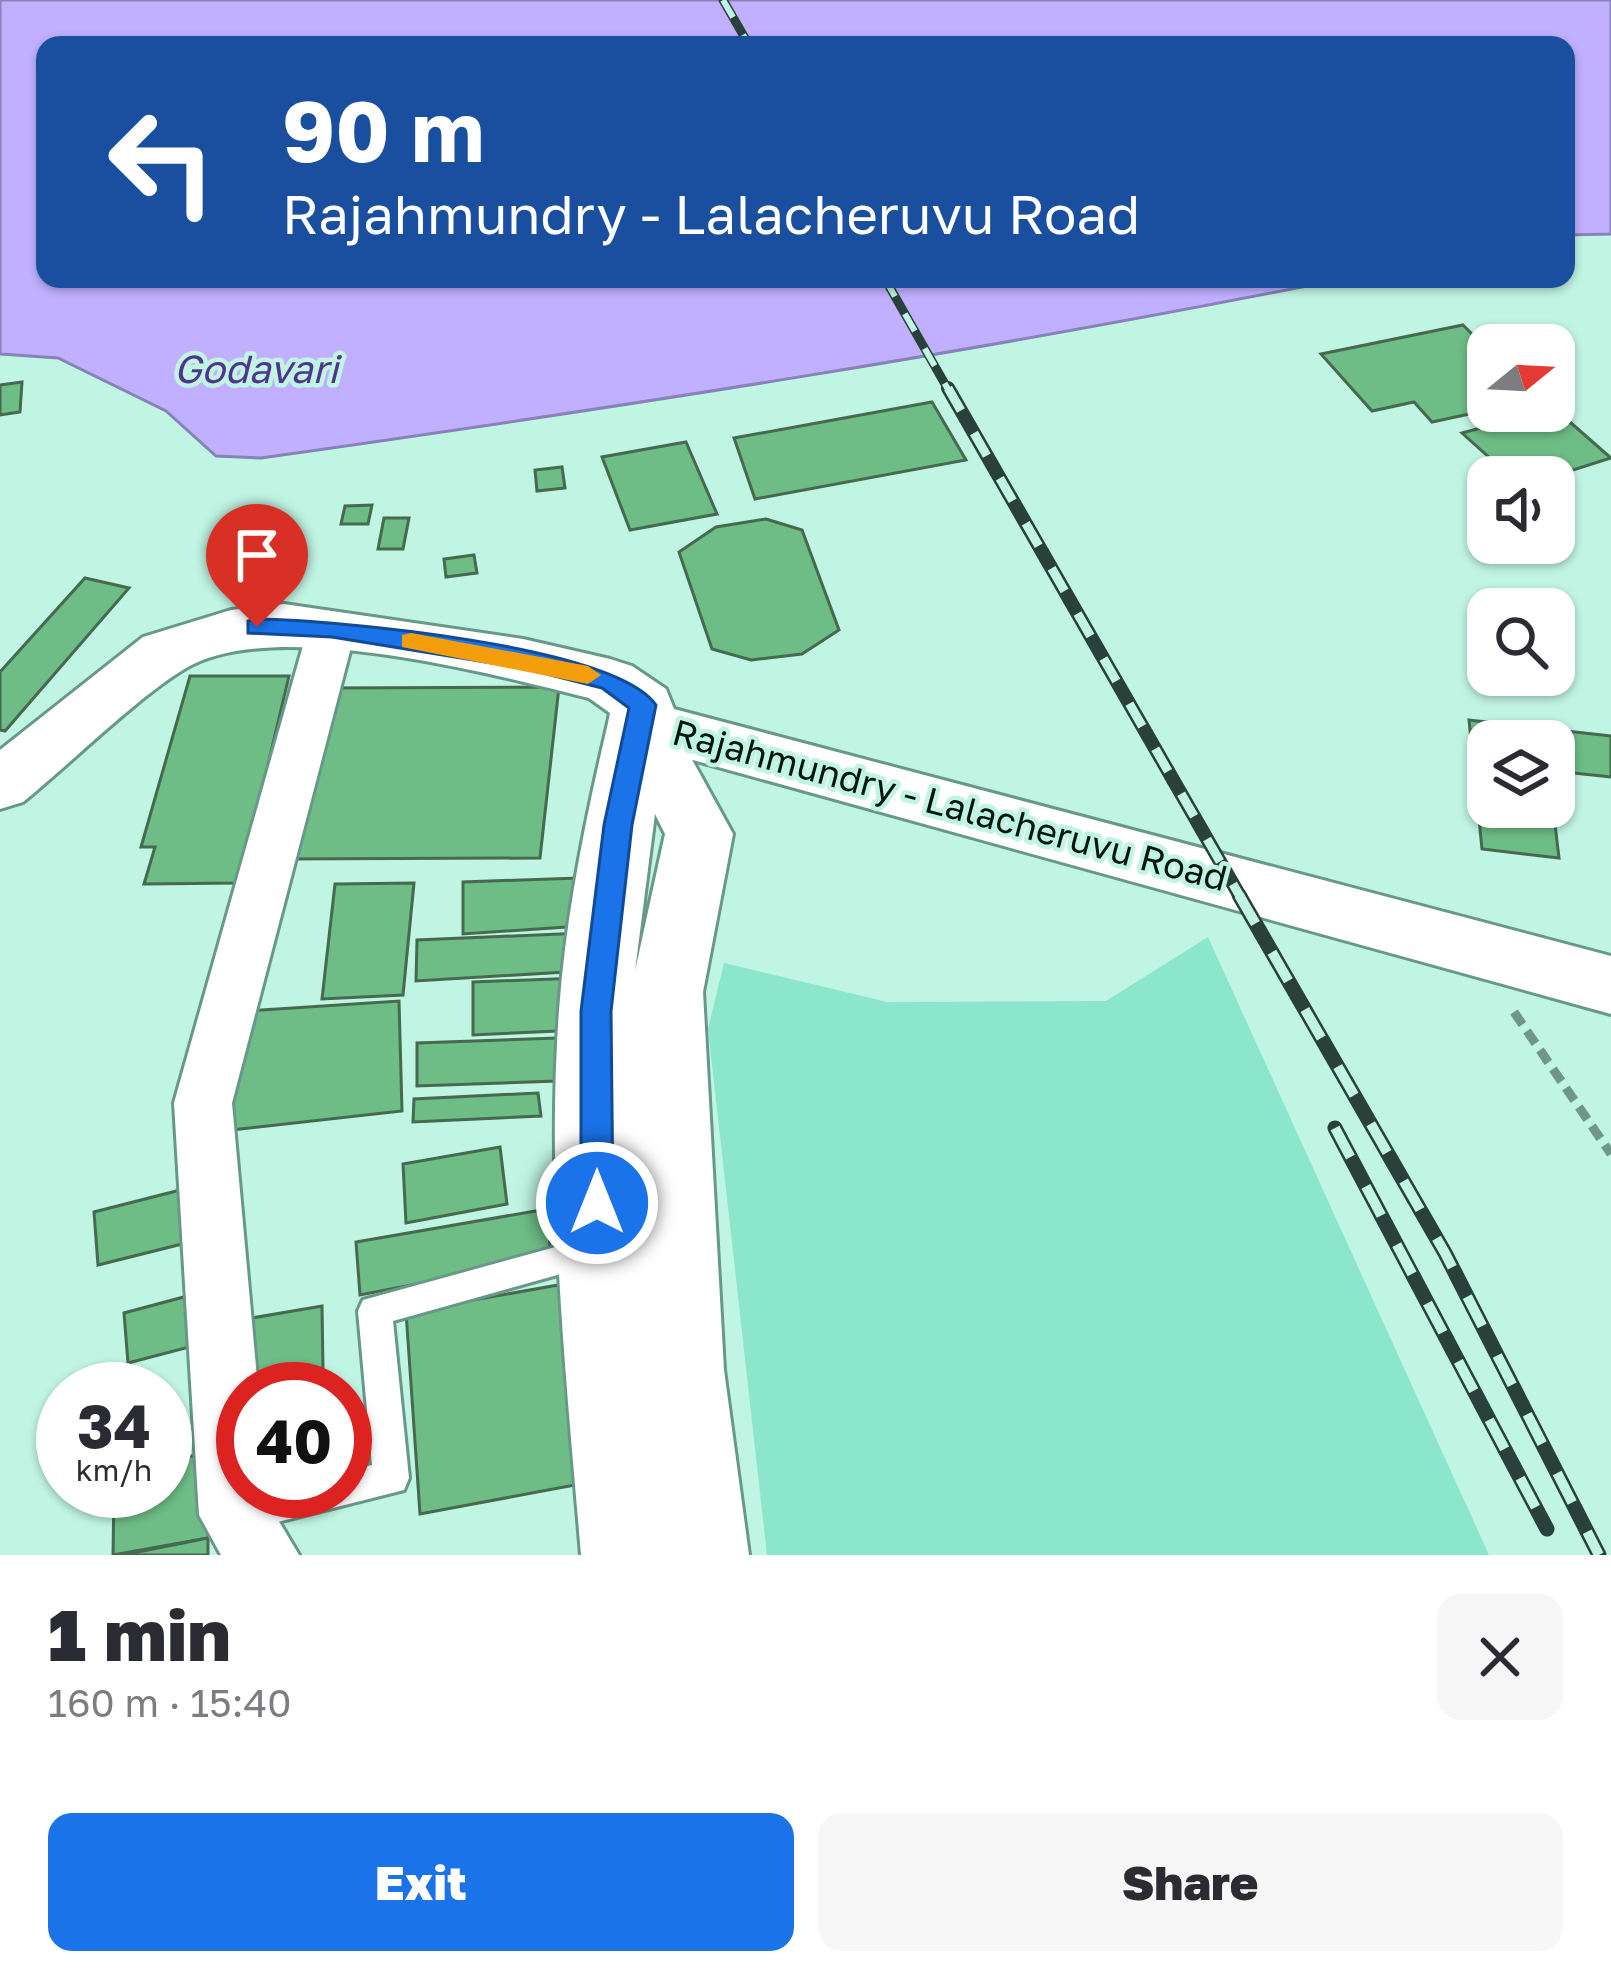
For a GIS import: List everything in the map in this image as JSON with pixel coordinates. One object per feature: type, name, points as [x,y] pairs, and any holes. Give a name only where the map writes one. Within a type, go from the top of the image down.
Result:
[{"type":"main road","name":"Rajahmundry - Lalacheruvu Road","points":[[0,785],[165,652],[231,630],[284,624],[332,628],[523,660],[610,681],[643,705],[640,723],[1611,985]]},
{"type":"main road","points":[[626,1555],[597,1251],[596,1011],[618,825],[640,723]]},
{"type":"main road","points":[[640,723],[699,834],[668,992],[682,1370],[704,1555]]},
{"type":"street","points":[[249,1535],[203,1103],[332,628]]},
{"type":"lane","points":[[372,1483],[391,1478],[375,1310],[597,1251]]},
{"type":"lane","points":[[249,1535],[282,1518]]},
{"type":"path","points":[[1467,944],[1611,1154]]},
{"type":"green space","points":[[1208,937],[1489,1555],[767,1555],[708,1029],[724,963],[887,1002],[1106,1001]]},
{"type":"water","name":"Godavari","points":[[0,0],[1611,0],[1611,234],[1575,235],[1575,36],[36,36],[36,288],[1295,288],[938,354],[261,458],[216,456],[166,411],[58,358],[0,354]]},
{"type":"building","points":[[1463,325],[1467,329],[1467,414],[1432,422],[1414,402],[1372,411],[1321,354]]},
{"type":"building","points":[[22,382],[20,412],[0,415],[0,385]]},
{"type":"building","points":[[932,402],[966,460],[755,499],[734,438]]},
{"type":"building","points":[[1575,426],[1611,458],[1575,469],[1575,456],[1488,456],[1462,433],[1575,432]]},
{"type":"building","points":[[686,442],[717,514],[630,530],[602,457]]},
{"type":"building","points":[[562,467],[565,488],[537,491],[535,470]]},
{"type":"building","points":[[372,505],[368,524],[341,524],[345,506]]},
{"type":"building","points":[[384,518],[409,518],[403,549],[378,549]]},
{"type":"building","points":[[766,519],[802,530],[839,630],[802,654],[751,660],[712,649],[679,552],[716,527]]},
{"type":"building","points":[[474,555],[477,573],[446,577],[444,559]]},
{"type":"building","points":[[85,578],[129,588],[5,731],[0,730],[0,672]]},
{"type":"building","points":[[190,676],[289,676],[240,883],[144,884],[155,847],[141,847]]},
{"type":"building","points":[[559,687],[540,858],[287,859],[326,688]]},
{"type":"building","points":[[1575,732],[1611,736],[1611,777],[1575,773]]},
{"type":"building","points":[[1480,828],[1555,828],[1559,858],[1482,849]]},
{"type":"building","points":[[578,878],[581,926],[463,934],[463,882]]},
{"type":"building","points":[[414,883],[403,995],[322,999],[335,884]]},
{"type":"building","points":[[582,933],[582,971],[416,981],[417,940]]},
{"type":"building","points":[[579,978],[580,1030],[473,1035],[473,982]]},
{"type":"building","points":[[399,1001],[402,1111],[231,1130],[230,1012]]},
{"type":"building","points":[[556,1038],[557,1081],[417,1086],[417,1043]]},
{"type":"building","points":[[538,1093],[541,1116],[413,1122],[414,1099]]},
{"type":"building","points":[[500,1147],[507,1204],[406,1223],[403,1164]]},
{"type":"building","points":[[204,1184],[210,1237],[98,1265],[94,1212]]},
{"type":"building","points":[[547,1209],[551,1258],[360,1295],[356,1242]]},
{"type":"building","points":[[558,1285],[596,1481],[420,1514],[406,1312]]},
{"type":"building","points":[[195,1294],[201,1344],[128,1362],[124,1313]]},
{"type":"building","points":[[322,1306],[323,1362],[239,1362],[240,1320]]},
{"type":"building","points":[[208,1453],[208,1538],[113,1555],[114,1518],[192,1518],[192,1456]]},
{"type":"building","points":[[208,1538],[208,1555],[123,1555]]},
{"type":"railway","points":[[723,0],[744,36]]},
{"type":"railway","points":[[890,288],[949,391]]},
{"type":"railway","points":[[948,388],[1241,898]]},
{"type":"railway","points":[[1239,895],[1445,1253],[1599,1555]]},
{"type":"railway","points":[[1335,1128],[1547,1529]]},
{"type":"slow traffic","points":[[411,641],[588,675]]},
{"type":"route","points":[[257,627],[332,628],[523,660],[610,681],[643,705],[618,825],[596,1011],[597,1203]]}]
